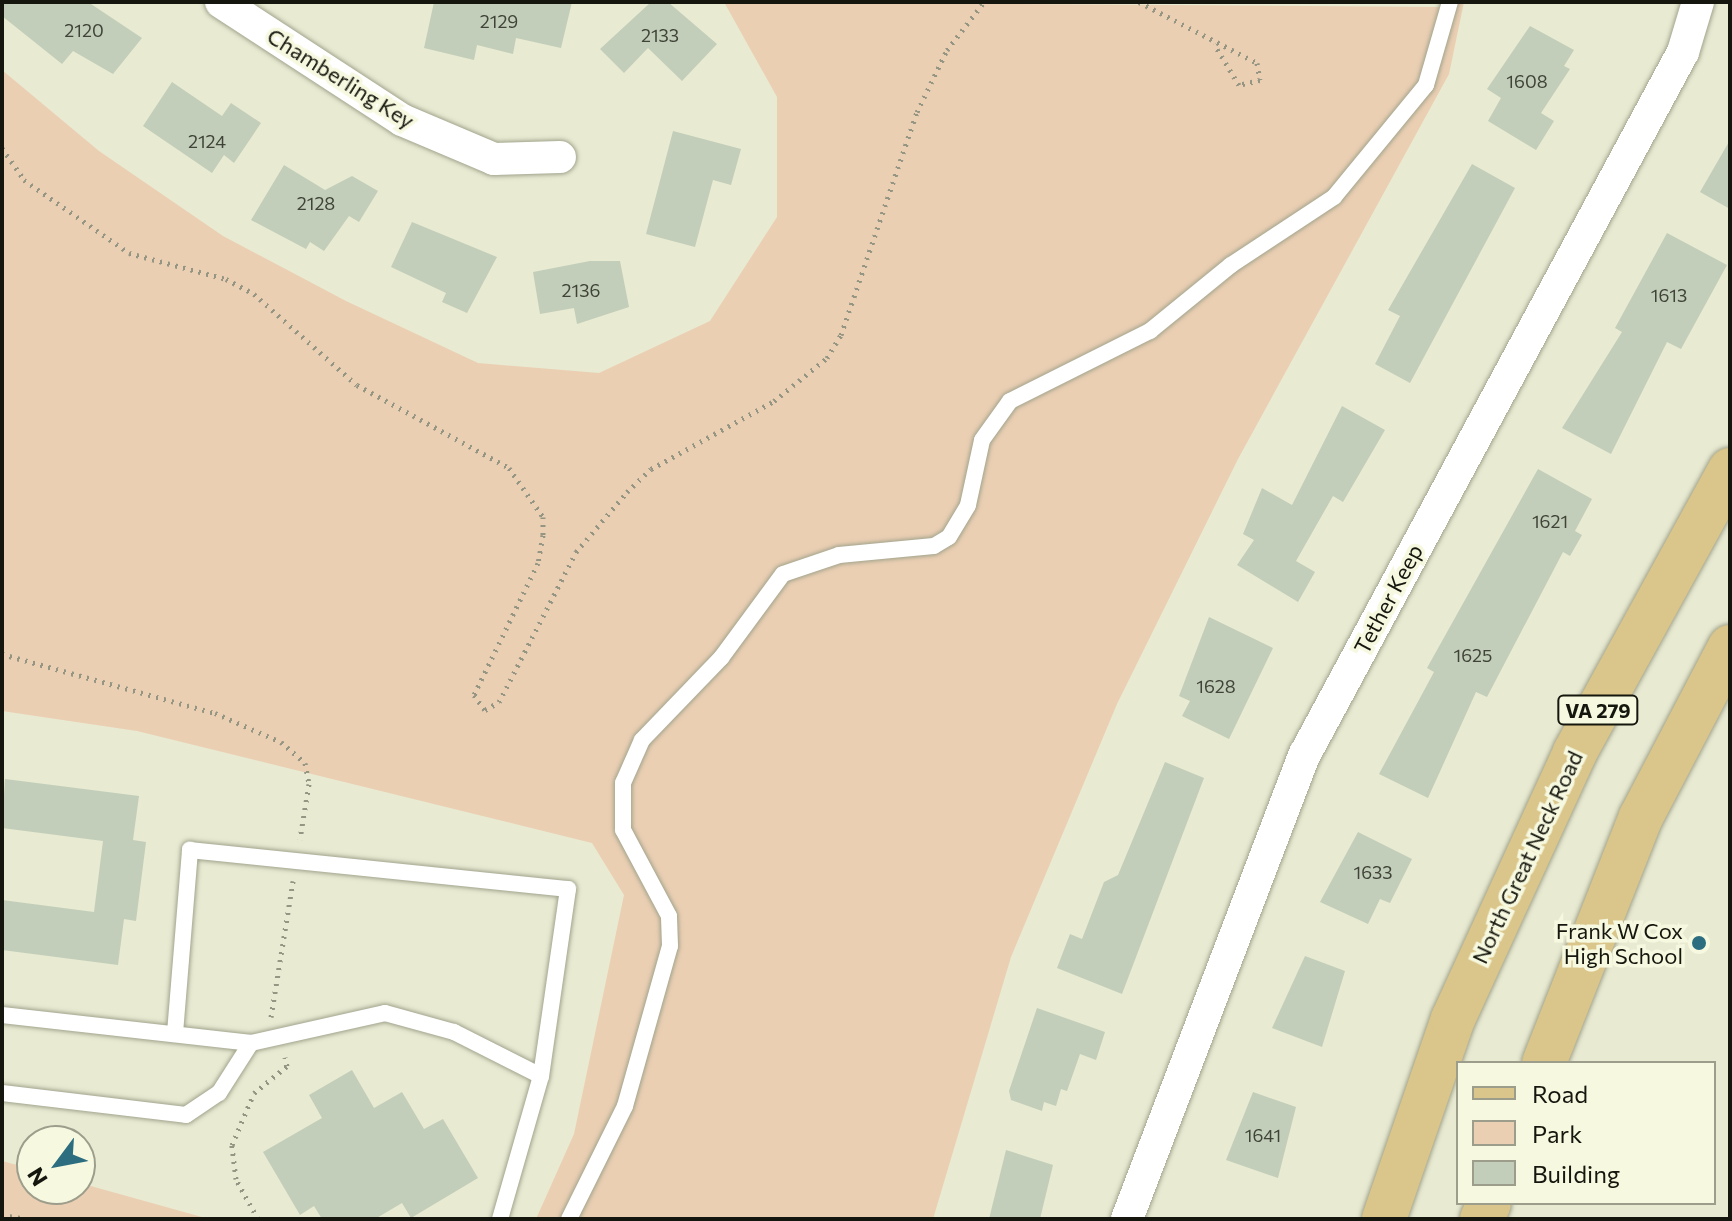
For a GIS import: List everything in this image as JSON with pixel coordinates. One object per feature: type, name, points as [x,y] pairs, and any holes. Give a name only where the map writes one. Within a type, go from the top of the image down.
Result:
[{"type":"main road","name":"North Great Neck Road","points":[[1384,1219],[1453,1019],[1575,752],[1730,470]]},
{"type":"main road","points":[[1545,1061],[1641,817],[1730,647]]},
{"type":"street","name":"Chamberling Key","points":[[221,2],[402,120],[494,159],[560,157]]},
{"type":"street","name":"Tether Keep","points":[[1127,1219],[1305,754],[1683,52],[1698,2]]},
{"type":"lane","points":[[569,1219],[625,1106],[670,946],[669,916],[623,830],[623,783],[642,740],[721,658],[783,574],[839,555],[921,549],[949,537],[968,505],[982,440],[1010,401],[1150,331],[1231,265],[1334,197],[1426,85],[1450,2]]},
{"type":"lane","points":[[175,1033],[190,850],[568,889],[541,1076],[500,1219]]},
{"type":"lane","points":[[2,1015],[251,1043],[385,1013],[454,1032],[541,1076]]},
{"type":"lane","points":[[2,1093],[186,1115],[219,1093],[251,1043]]},
{"type":"path","points":[[2,148],[24,180],[129,253],[226,279],[254,294],[357,385],[509,468],[543,517],[543,535],[538,563],[474,695],[485,710],[499,702],[576,552],[627,492],[651,469],[774,401],[827,358],[841,335],[917,112],[947,50],[984,2]]},
{"type":"path","points":[[1139,2],[1214,44],[1257,63],[1260,80],[1239,85],[1214,44]]},
{"type":"path","points":[[2,1215],[26,1219]]},
{"type":"green space","points":[[724,2],[1442,7],[1464,2],[1449,74],[1238,459],[1117,704],[1011,957],[933,1219],[536,1219],[574,1134],[624,895],[592,843],[137,731],[2,711],[2,70],[99,151],[223,236],[346,301],[478,363],[599,373],[710,321],[777,217],[777,97]]},
{"type":"green space","points":[[2,1161],[16,1165],[16,1205],[96,1205],[96,1187],[209,1219],[2,1219]]},
{"type":"building","points":[[2,2],[88,2],[142,38],[113,74],[73,51],[62,64],[2,16]]},
{"type":"building","points":[[434,2],[572,2],[561,48],[516,38],[513,54],[477,45],[474,60],[424,48]]},
{"type":"building","points":[[651,2],[668,2],[717,44],[682,81],[648,48],[624,73],[600,49]]},
{"type":"building","points":[[1530,26],[1574,50],[1564,66],[1570,69],[1541,113],[1554,121],[1536,150],[1488,121],[1501,98],[1487,89]]},
{"type":"building","points":[[172,82],[222,116],[231,103],[261,123],[234,163],[224,155],[212,173],[143,126]]},
{"type":"building","points":[[673,131],[741,149],[731,185],[713,180],[695,247],[646,234]]},
{"type":"building","points":[[1730,140],[1730,209],[1700,192]]},
{"type":"building","points":[[1472,164],[1515,188],[1410,383],[1375,364],[1400,316],[1388,310]]},
{"type":"building","points":[[284,165],[325,190],[352,176],[378,191],[359,222],[349,216],[324,251],[310,242],[306,249],[251,220]]},
{"type":"building","points":[[412,222],[497,257],[467,313],[442,302],[446,293],[391,267]]},
{"type":"building","points":[[1667,233],[1727,265],[1681,349],[1667,342],[1611,454],[1562,428],[1622,332],[1615,328]]},
{"type":"building","points":[[590,261],[620,261],[629,307],[577,324],[574,308],[540,314],[533,272]]},
{"type":"building","points":[[1342,406],[1385,430],[1343,502],[1333,496],[1296,561],[1315,572],[1298,602],[1237,565],[1254,540],[1243,534],[1262,488],[1292,505]]},
{"type":"building","points":[[1538,469],[1592,499],[1575,531],[1582,535],[1570,556],[1563,552],[1487,697],[1476,692],[1428,798],[1379,774],[1434,672],[1427,668]]},
{"type":"building","points":[[1209,617],[1273,648],[1229,739],[1182,716],[1190,701],[1179,696]]},
{"type":"building","points":[[1165,762],[1204,778],[1122,994],[1057,968],[1070,934],[1082,939],[1104,882],[1118,875]]},
{"type":"building","points":[[5,779],[139,796],[133,840],[146,842],[136,921],[124,919],[118,965],[2,950],[2,900],[94,912],[103,841],[2,828]]},
{"type":"building","points":[[1358,832],[1412,859],[1390,903],[1380,899],[1368,924],[1320,902]]},
{"type":"building","points":[[1305,956],[1345,971],[1322,1047],[1272,1028]]},
{"type":"building","points":[[1037,1008],[1105,1032],[1096,1060],[1080,1054],[1067,1091],[1061,1089],[1056,1106],[1044,1102],[1042,1111],[1011,1100],[1009,1091]]},
{"type":"building","points":[[352,1070],[374,1108],[402,1092],[424,1129],[443,1119],[478,1178],[411,1218],[402,1203],[375,1219],[322,1219],[314,1206],[300,1215],[263,1152],[322,1118],[309,1095]]},
{"type":"building","points":[[1253,1092],[1296,1107],[1278,1178],[1226,1160]]},
{"type":"building","points":[[1006,1150],[1053,1165],[1040,1219],[989,1219]]},
{"type":"place","name":"Frank W Cox High School","points":[[1699,943]]}]
